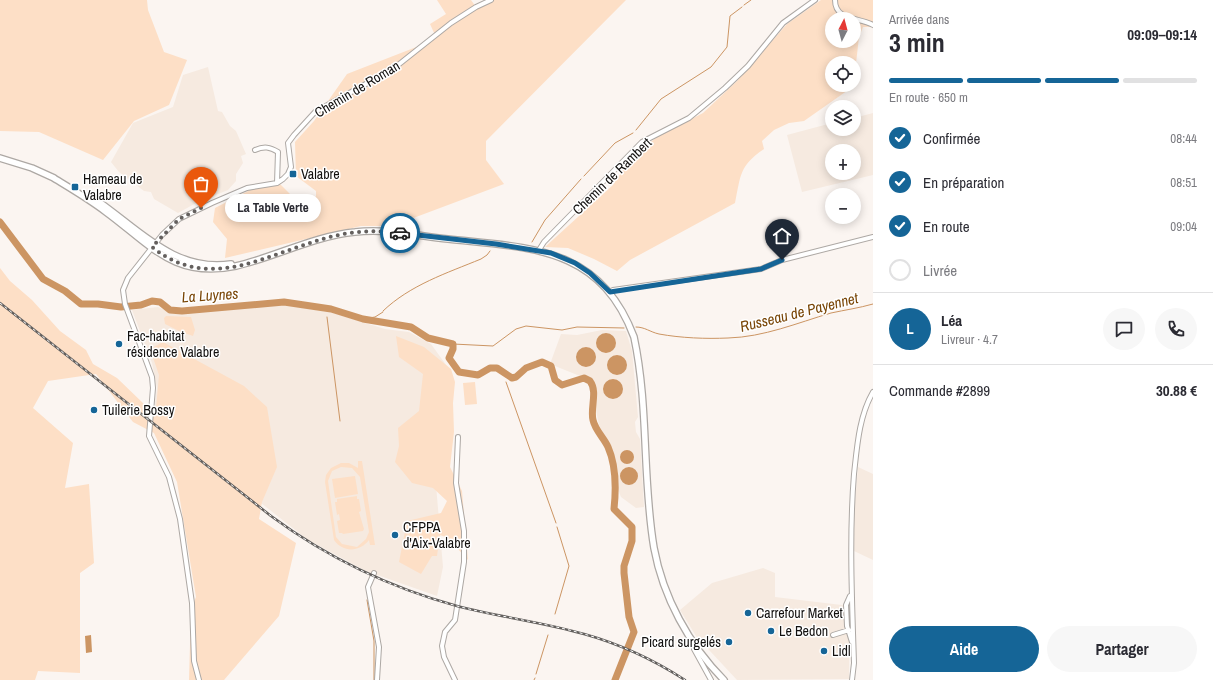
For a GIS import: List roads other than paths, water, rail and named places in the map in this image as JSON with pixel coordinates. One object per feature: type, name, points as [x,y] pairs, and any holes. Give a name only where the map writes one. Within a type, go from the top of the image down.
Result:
[{"type":"main road","points":[[0,158],[32,168],[68,183],[105,205],[152,246],[177,264],[199,270],[221,269],[236,266],[327,237],[366,231],[420,235],[539,250],[562,257],[575,263],[590,273],[610,292],[629,324],[636,347],[646,430],[651,524],[657,559],[676,614],[701,651],[724,680]]},
{"type":"main road","points":[[701,651],[728,680]]},
{"type":"street","name":"Chemin de Roman","points":[[277,183],[288,174],[290,170],[291,162],[288,143],[315,112],[393,69],[451,23],[476,7],[491,0]]},
{"type":"street","name":"Chemin de Rambert","points":[[539,250],[544,242],[642,142],[689,118],[725,88],[748,66],[783,23],[816,0]]},
{"type":"street","points":[[835,0],[835,6],[843,16],[873,25]]},
{"type":"street","points":[[199,680],[194,661],[192,603],[180,519],[169,477],[149,436],[153,388],[152,378],[125,304],[124,285],[152,246],[179,219],[247,188],[277,183],[278,152],[269,147],[262,147],[255,150]]},
{"type":"street","points":[[610,292],[761,269],[782,260],[873,237]]},
{"type":"street","points":[[852,680],[852,507],[855,463],[864,414],[873,392]]},
{"type":"street","points":[[455,680],[444,657],[442,646],[446,632],[455,620],[464,562],[464,530],[456,483],[458,437]]},
{"type":"street","points":[[374,573],[368,587],[379,647],[377,680]]},
{"type":"street","points":[[852,588],[846,605],[848,631],[853,647]]},
{"type":"street","points":[[848,631],[852,618]]},
{"type":"street","points":[[832,635],[848,631]]},
{"type":"street","points":[[694,649],[711,680]]},
{"type":"waterway","points":[[744,5],[751,0]]},
{"type":"waterway","points":[[636,130],[661,99],[711,67],[727,47],[730,16],[742,7]]},
{"type":"waterway","points":[[584,176],[615,143],[633,133]]},
{"type":"waterway","points":[[532,242],[545,220],[581,179]]},
{"type":"waterway","name":"Russeau de Payennet","points":[[0,222],[43,279],[65,291],[81,304],[98,304],[121,307],[141,305],[152,301],[160,302],[170,310],[182,311],[284,302],[331,309],[363,319],[411,327],[428,338],[453,344],[453,349],[449,358],[459,372],[478,375],[490,368],[497,368],[512,378],[516,377],[526,368],[542,362],[551,366],[555,380],[562,385],[584,378],[590,381],[594,395],[592,410],[593,420],[608,447],[613,462],[615,486],[614,509],[632,527],[632,541],[624,566],[624,573],[629,617],[634,632],[615,680]]},
{"type":"waterway","points":[[383,311],[405,294],[429,280],[481,259],[490,251]]},
{"type":"waterway","name":"Russeau de Payennet","points":[[636,327],[659,334],[685,337],[741,337],[767,332],[831,313],[873,304]]},
{"type":"waterway","name":"La Luynes","points":[[363,319],[375,317],[383,312]]},
{"type":"waterway","points":[[327,317],[340,421]]},
{"type":"waterway","name":"Russeau de Payennet","points":[[453,344],[493,346],[516,329],[526,326],[562,330],[577,327],[624,328]]},
{"type":"waterway","points":[[501,369],[502,374]]},
{"type":"waterway","points":[[506,382],[556,523]]},
{"type":"waterway","points":[[555,614],[569,566],[557,527]]},
{"type":"waterway","points":[[367,600],[374,641],[374,680]]},
{"type":"waterway","points":[[536,674],[548,635]]},
{"type":"railway","points":[[0,303],[271,516],[314,545],[337,558],[360,570],[407,590],[457,606],[568,630],[597,638],[649,659],[685,680]]},
{"type":"place","name":"Valabre","points":[[293,174]]},
{"type":"place","name":"Hameau de Valabre","points":[[75,187]]},
{"type":"place","name":"La Table Verte","points":[[201,208]]},
{"type":"place","name":"Fac-habitat résidence Valabre","points":[[119,344]]},
{"type":"place","name":"Tuilerie Bossy","points":[[94,410]]},
{"type":"place","name":"CFPPA d'Aix-Valabre","points":[[395,535]]},
{"type":"place","name":"Carrefour Market","points":[[748,613]]},
{"type":"place","name":"Le Bedon","points":[[771,631]]},
{"type":"place","name":"Picard surgelés","points":[[729,642]]},
{"type":"place","name":"Lidl","points":[[824,651]]}]
